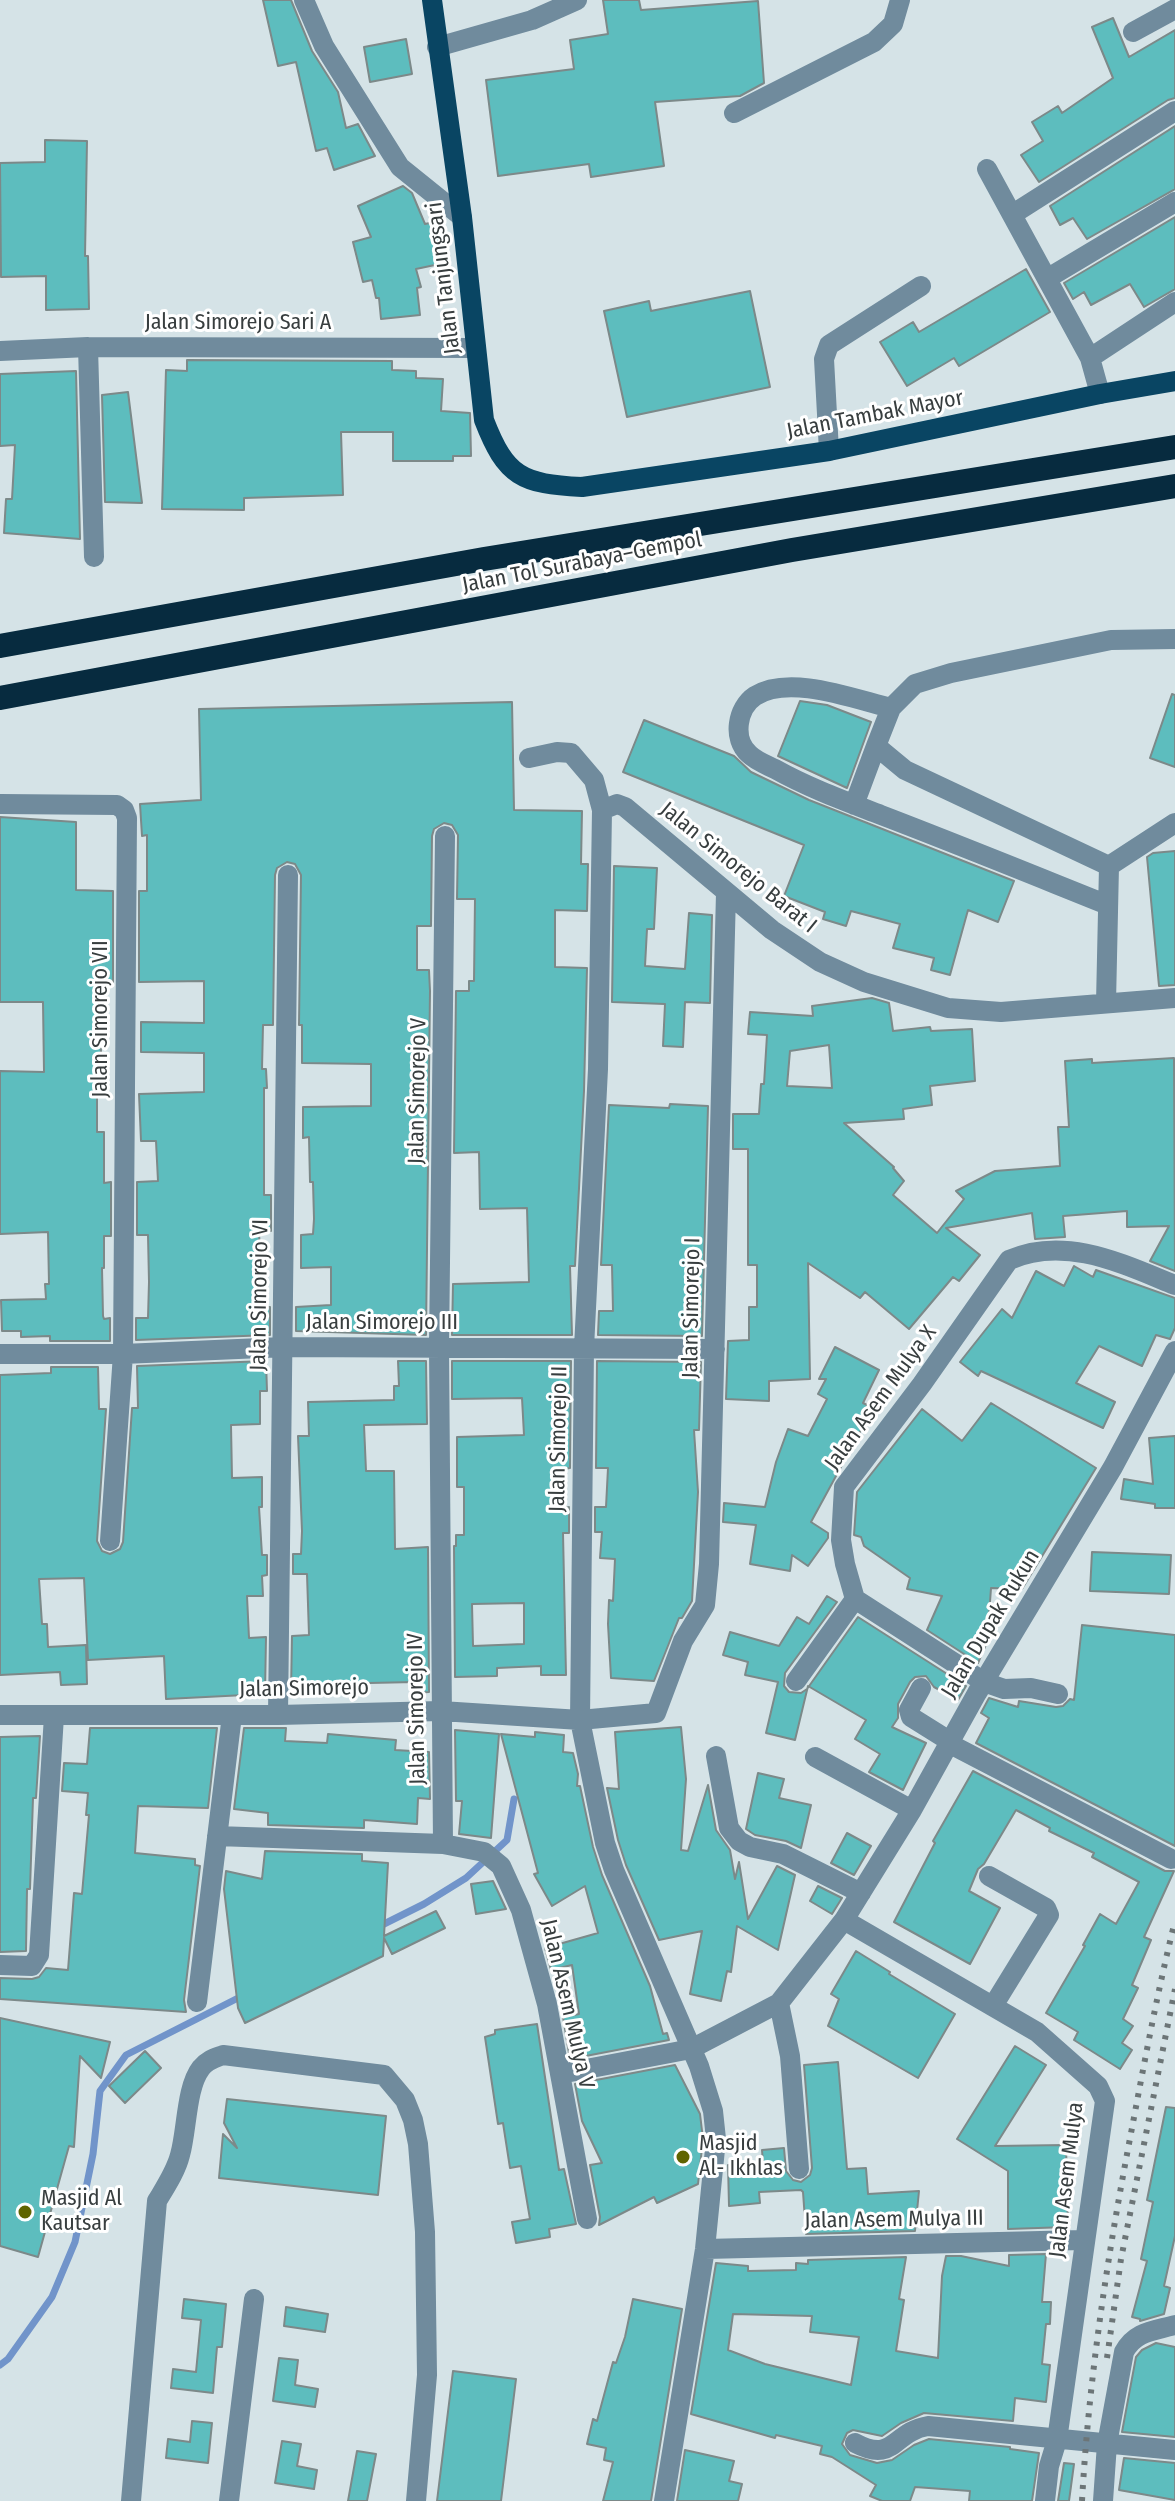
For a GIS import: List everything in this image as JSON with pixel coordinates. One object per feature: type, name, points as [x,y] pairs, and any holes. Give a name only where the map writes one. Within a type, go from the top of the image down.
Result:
[{"type":"highway","name":"Jalan Tol Surabaya–Gempol","points":[[0,646],[484,559],[1175,447]]},
{"type":"highway","name":"Jalan Tol Surabaya–Gempol","points":[[0,698],[877,535],[1175,486]]},
{"type":"main road","name":"Jalan Tanjungsari","points":[[432,0],[462,217],[484,420],[493,444],[511,471],[528,480],[550,485],[582,487]]},
{"type":"main road","name":"Jalan Tambak Mayor","points":[[582,487],[829,451],[1175,381]]},
{"type":"street","points":[[304,0],[324,46],[400,167],[462,217]]},
{"type":"street","points":[[437,47],[532,20],[577,0]]},
{"type":"street","points":[[734,113],[874,42],[893,24],[900,0]]},
{"type":"street","points":[[1133,32],[1175,9]]},
{"type":"street","points":[[1013,214],[1175,111]]},
{"type":"street","points":[[987,169],[1090,358],[1100,394]]},
{"type":"street","points":[[1048,278],[1175,202]]},
{"type":"street","points":[[829,451],[824,359],[829,345],[921,286]]},
{"type":"street","points":[[1090,358],[1175,302]]},
{"type":"street","points":[[88,347],[94,557]]},
{"type":"street","name":"Jalan Simorejo Sari A","points":[[0,351],[88,347],[476,348]]},
{"type":"street","points":[[854,805],[891,708],[915,684],[951,673],[1111,640],[1175,639]]},
{"type":"street","points":[[891,708],[800,687],[765,690],[746,703],[738,727],[742,747],[750,756],[803,784],[1108,905]]},
{"type":"street","points":[[876,746],[905,770],[1109,866]]},
{"type":"street","points":[[529,758],[557,752],[571,753],[594,780],[602,810]]},
{"type":"street","name":"Jalan Simorejo VII","points":[[0,804],[117,805],[124,810],[127,818],[123,1354]]},
{"type":"street","name":"Jalan Simorejo Barat I","points":[[602,810],[617,804],[625,807],[772,930],[820,962],[864,982],[948,1008],[1001,1012],[1175,998]]},
{"type":"street","name":"Jalan Simorejo II","points":[[602,810],[598,1069],[584,1348],[580,1720],[610,1856],[691,2049],[713,2111],[716,2139],[705,2249]]},
{"type":"street","points":[[1109,866],[1175,823]]},
{"type":"street","name":"Jalan Simorejo V","points":[[439,1347],[445,836]]},
{"type":"street","points":[[1106,1003],[1109,866]]},
{"type":"street","name":"Jalan Simorejo VI","points":[[278,1715],[288,875]]},
{"type":"street","name":"Jalan Simorejo I","points":[[656,1713],[683,1641],[705,1605],[709,1564],[726,893]]},
{"type":"street","name":"Jalan Asem Mulya X","points":[[855,1599],[841,1540],[840,1515],[844,1487],[922,1384],[1009,1260],[1046,1251],[1082,1252],[1110,1258],[1175,1285]]},
{"type":"street","name":"Jalan Simorejo III","points":[[0,1354],[123,1354],[284,1347],[715,1349]]},
{"type":"street","name":"Jalan Simorejo IV","points":[[439,1347],[443,1844]]},
{"type":"street","name":"Jalan Dupak Rukun","points":[[779,2003],[844,1920],[912,1810],[984,1682],[1113,1467],[1175,1351]]},
{"type":"street","points":[[110,1541],[123,1354]]},
{"type":"street","points":[[796,1681],[855,1599],[984,1682],[1004,1689],[1031,1688],[1058,1694]]},
{"type":"street","points":[[921,1688],[909,1710],[911,1717],[950,1743],[1171,1859]]},
{"type":"street","name":"Jalan Simorejo","points":[[0,1715],[278,1715],[441,1711],[580,1720],[656,1713]]},
{"type":"street","points":[[197,2002],[232,1715]]},
{"type":"street","points":[[0,1965],[32,1966],[39,1955],[54,1716]]},
{"type":"street","points":[[716,1756],[729,1828],[739,1841],[750,1847],[783,1854],[861,1893]]},
{"type":"street","points":[[815,1757],[912,1810]]},
{"type":"street","points":[[217,1836],[443,1844]]},
{"type":"street","name":"Jalan Asem Mulya V","points":[[443,1844],[484,1852],[501,1866],[521,1910],[547,2004],[587,2219]]},
{"type":"street","points":[[989,1876],[1046,1908],[1049,1915],[993,2006]]},
{"type":"street","name":"Jalan Asem Mulya","points":[[844,1920],[1037,2032],[1102,2093],[1105,2101],[1057,2440],[1049,2466],[1045,2501]]},
{"type":"street","points":[[560,2074],[691,2049],[779,2003],[790,2056],[799,2169]]},
{"type":"street","points":[[131,2501],[157,2201],[180,2154],[194,2083],[201,2068],[210,2059],[223,2055],[384,2075],[405,2100],[418,2144],[425,2232],[427,2375],[416,2501]]},
{"type":"street","name":"Jalan Asem Mulya III","points":[[705,2249],[1083,2240]]},
{"type":"street","points":[[664,2501],[705,2249]]},
{"type":"street","points":[[229,2501],[254,2299]]},
{"type":"street","points":[[1103,2501],[1107,2444],[1124,2352],[1131,2340],[1175,2325]]},
{"type":"street","points":[[855,2443],[871,2452],[883,2451],[907,2433],[928,2426],[1175,2450]]},
{"type":"building","points":[[263,0],[291,0],[312,51],[338,92],[346,128],[358,124],[375,156],[334,170],[327,148],[316,151],[296,62],[278,66]]},
{"type":"building","points":[[603,0],[639,0],[641,10],[758,1],[764,83],[740,96],[655,102],[664,166],[591,177],[589,164],[498,176],[486,80],[574,69],[570,40],[608,34]]},
{"type":"building","points":[[1113,18],[1129,57],[1175,30],[1175,98],[1039,182],[1021,155],[1043,141],[1032,122],[1058,106],[1062,113],[1113,78],[1092,27]]},
{"type":"building","points":[[406,39],[412,74],[370,82],[364,47]]},
{"type":"building","points":[[1175,126],[1175,189],[1087,239],[1073,218],[1060,225],[1050,206]]},
{"type":"building","points":[[45,140],[87,141],[85,256],[88,256],[89,309],[46,310],[46,276],[1,277],[0,163],[45,162]]},
{"type":"building","points":[[403,186],[412,193],[425,224],[439,221],[449,262],[416,269],[421,287],[417,288],[420,315],[381,319],[379,298],[376,298],[372,280],[363,282],[353,242],[371,237],[358,206]]},
{"type":"building","points":[[1175,217],[1175,289],[1144,307],[1130,284],[1091,305],[1084,292],[1073,299],[1064,283]]},
{"type":"building","points":[[1026,269],[1050,312],[959,366],[954,358],[907,386],[880,342],[913,322],[919,332]]},
{"type":"building","points":[[750,291],[770,387],[627,417],[604,311],[649,301],[651,311]]},
{"type":"building","points":[[187,360],[392,361],[392,370],[416,371],[416,378],[443,379],[441,411],[470,413],[471,456],[453,456],[453,461],[393,461],[393,432],[341,432],[343,495],[244,498],[244,510],[162,509],[166,370],[187,371]]},
{"type":"building","points":[[76,371],[80,539],[4,533],[6,499],[12,499],[15,445],[0,446],[0,374]]},
{"type":"building","points":[[128,392],[142,503],[105,502],[102,395]]},
{"type":"building","points":[[1172,694],[1175,695],[1175,767],[1150,758]]},
{"type":"building","points":[[800,701],[827,705],[871,722],[847,788],[778,756]]},
{"type":"building","points":[[512,702],[514,810],[582,811],[581,864],[588,864],[587,911],[555,910],[555,967],[587,968],[575,1266],[570,1266],[572,1335],[452,1335],[453,1284],[529,1282],[527,1208],[480,1209],[479,1152],[454,1153],[456,991],[469,991],[469,981],[474,981],[475,899],[457,899],[458,835],[452,825],[444,823],[434,829],[432,836],[431,926],[417,926],[417,970],[429,970],[430,991],[426,1335],[296,1331],[296,1307],[331,1305],[331,1267],[301,1268],[301,1235],[313,1234],[314,1219],[309,1137],[303,1138],[303,1107],[371,1106],[371,1064],[302,1063],[302,1025],[299,1025],[301,875],[295,864],[287,862],[277,868],[275,875],[273,1025],[263,1025],[262,1069],[266,1069],[267,1088],[264,1088],[264,1195],[271,1195],[271,1231],[259,1231],[261,1280],[266,1280],[270,1335],[136,1340],[136,1318],[148,1318],[149,1282],[148,1235],[137,1235],[137,1182],[158,1181],[156,1141],[141,1141],[139,1094],[204,1092],[204,1053],[141,1052],[141,1022],[204,1023],[204,981],[139,982],[139,891],[147,891],[147,835],[142,836],[140,804],[201,800],[199,709]]},
{"type":"building","points":[[644,720],[734,756],[751,772],[809,800],[1014,881],[998,922],[968,910],[950,975],[931,970],[934,958],[893,948],[900,924],[851,911],[846,926],[823,919],[825,912],[784,896],[804,845],[623,772]]},
{"type":"building","points":[[0,817],[76,822],[76,890],[113,891],[113,983],[105,983],[106,1010],[104,1017],[100,1017],[102,1088],[97,1088],[97,1132],[104,1132],[104,1183],[111,1182],[111,1236],[104,1236],[102,1268],[103,1316],[104,1319],[110,1318],[110,1341],[50,1341],[50,1336],[21,1337],[21,1331],[2,1331],[1,1300],[46,1299],[45,1284],[49,1284],[48,1232],[0,1234],[0,1071],[44,1072],[43,1002],[0,1002]]},
{"type":"building","points":[[1175,851],[1175,985],[1159,986],[1147,857],[1153,853]]},
{"type":"building","points":[[614,866],[657,868],[654,929],[647,929],[645,966],[685,969],[689,913],[712,915],[710,1003],[685,1002],[683,1047],[663,1046],[665,1004],[612,1002]]},
{"type":"building","points":[[872,998],[889,1003],[893,1031],[930,1027],[931,1031],[972,1029],[975,1081],[930,1086],[932,1105],[903,1109],[904,1119],[844,1123],[894,1167],[904,1181],[893,1195],[937,1233],[964,1199],[956,1191],[995,1171],[1060,1166],[1058,1127],[1069,1127],[1065,1061],[1092,1059],[1092,1063],[1174,1058],[1175,1271],[1150,1261],[1169,1226],[1127,1227],[1127,1211],[1063,1216],[1065,1237],[1035,1239],[1032,1213],[946,1228],[980,1255],[959,1281],[953,1277],[909,1329],[865,1292],[860,1298],[808,1263],[810,1379],[769,1381],[769,1401],[726,1399],[728,1341],[749,1340],[749,1307],[757,1307],[757,1265],[748,1265],[748,1149],[733,1149],[733,1114],[759,1114],[761,1084],[764,1084],[767,1035],[748,1034],[750,1012],[813,1016],[812,1006]],"holes":[[[829,1045],[832,1088],[787,1086],[790,1051]]]},
{"type":"building","points":[[670,1104],[708,1106],[702,1336],[598,1335],[599,1311],[613,1311],[612,1265],[601,1265],[609,1105],[669,1108]]},
{"type":"building","points":[[1074,1266],[1093,1277],[1096,1270],[1175,1298],[1175,1328],[1170,1339],[1156,1335],[1142,1366],[1099,1346],[1076,1383],[1115,1402],[1103,1428],[981,1371],[978,1376],[960,1362],[1002,1309],[1012,1318],[1036,1271],[1064,1286]]},
{"type":"building","points":[[835,1347],[879,1370],[863,1403],[873,1408],[811,1522],[828,1533],[828,1538],[808,1566],[792,1555],[790,1571],[750,1564],[756,1525],[723,1522],[724,1503],[765,1507],[788,1429],[808,1436],[827,1399],[818,1394],[826,1379],[819,1379]]},
{"type":"building","points":[[266,1361],[267,1391],[260,1391],[260,1424],[231,1425],[232,1478],[262,1477],[262,1507],[259,1507],[262,1555],[267,1555],[267,1575],[262,1576],[263,1596],[247,1596],[249,1638],[266,1637],[265,1694],[166,1699],[164,1656],[88,1660],[84,1578],[39,1579],[42,1624],[47,1624],[48,1647],[86,1645],[87,1684],[61,1685],[60,1672],[0,1675],[0,1375],[51,1373],[51,1367],[98,1367],[99,1409],[106,1409],[97,1541],[102,1551],[110,1554],[120,1549],[123,1542],[132,1408],[138,1408],[137,1366]]},
{"type":"building","points":[[398,1361],[426,1361],[427,1424],[364,1425],[366,1471],[394,1471],[395,1549],[428,1547],[429,1692],[415,1693],[415,1682],[323,1684],[324,1691],[291,1692],[292,1636],[309,1635],[307,1574],[293,1574],[293,1554],[301,1554],[302,1531],[298,1436],[309,1436],[308,1402],[394,1400],[394,1386],[399,1386]]},
{"type":"building","points":[[452,1361],[571,1361],[570,1468],[564,1469],[565,1508],[569,1507],[569,1533],[563,1533],[566,1675],[541,1675],[541,1666],[497,1668],[497,1676],[455,1677],[454,1546],[456,1535],[464,1535],[464,1487],[457,1487],[457,1437],[524,1435],[522,1398],[452,1399]],"holes":[[[524,1603],[524,1644],[473,1646],[472,1604]]]},
{"type":"building","points":[[597,1361],[701,1362],[699,1430],[694,1430],[698,1492],[692,1601],[679,1618],[654,1681],[611,1678],[608,1624],[609,1600],[613,1601],[615,1559],[600,1558],[602,1532],[595,1532],[595,1507],[606,1507],[608,1468],[596,1468]]},
{"type":"building","points":[[991,1403],[1096,1468],[1022,1589],[991,1588],[989,1616],[998,1617],[978,1663],[927,1630],[942,1596],[907,1589],[910,1578],[864,1546],[861,1537],[854,1535],[857,1492],[922,1409],[962,1441]]},
{"type":"building","points":[[1175,1436],[1175,1508],[1155,1508],[1155,1504],[1121,1499],[1124,1479],[1153,1484],[1149,1438]]},
{"type":"building","points":[[1092,1552],[1171,1555],[1169,1594],[1090,1591]]},
{"type":"building","points":[[827,1596],[837,1602],[785,1673],[784,1686],[789,1692],[801,1693],[807,1688],[795,1740],[766,1733],[778,1682],[745,1675],[748,1662],[723,1655],[730,1632],[779,1646],[797,1617],[809,1624]]},
{"type":"building","points":[[858,1617],[966,1686],[958,1700],[934,1687],[926,1676],[915,1677],[910,1682],[898,1704],[898,1718],[892,1727],[926,1743],[903,1790],[869,1772],[880,1754],[855,1739],[866,1720],[809,1686]]},
{"type":"building","points":[[1082,1625],[1175,1635],[1175,1846],[976,1743],[989,1718],[981,1713],[989,1698],[1018,1707],[1019,1701],[1056,1707],[1074,1700]]},
{"type":"building","points":[[681,1727],[686,1779],[681,1850],[688,1851],[708,1785],[716,1830],[730,1850],[735,1879],[739,1862],[748,1919],[777,1866],[795,1875],[778,1950],[737,1926],[731,1972],[727,1971],[721,2001],[690,1994],[702,1931],[659,1940],[626,1865],[607,1788],[619,1789],[615,1732]]},
{"type":"building","points":[[90,1728],[217,1728],[208,1808],[138,1806],[135,1853],[195,1859],[195,1865],[200,1866],[184,2000],[186,2012],[0,1999],[0,1978],[32,1979],[39,1977],[46,1968],[68,1970],[74,1893],[82,1894],[89,1815],[86,1815],[88,1793],[62,1791],[64,1763],[87,1764]]},
{"type":"building","points":[[244,1728],[286,1728],[285,1741],[327,1743],[328,1734],[396,1740],[395,1750],[429,1752],[430,1799],[418,1798],[417,1824],[364,1820],[364,1828],[268,1825],[268,1813],[234,1809]]},
{"type":"building","points":[[455,1730],[499,1734],[491,1838],[459,1834],[462,1801],[456,1801]]},
{"type":"building","points":[[535,1732],[564,1735],[563,1752],[573,1753],[578,1774],[577,1786],[580,1786],[602,1875],[650,1986],[663,2034],[667,2033],[669,2040],[570,2059],[563,2017],[579,2014],[572,1965],[551,1970],[545,1948],[598,1933],[585,1886],[552,1906],[534,1874],[538,1873],[501,1734],[535,1737]]},
{"type":"building","points":[[40,1736],[36,1798],[33,1798],[30,1889],[27,1889],[26,1951],[0,1952],[0,1737]]},
{"type":"building","points":[[973,1771],[1165,1871],[1174,1871],[1144,1937],[1151,1940],[1132,1985],[1138,1988],[1123,2019],[1133,2026],[1122,2043],[1132,2050],[1120,2069],[1074,2040],[1078,2032],[1046,2013],[1100,1914],[1116,1924],[1139,1882],[1016,1810],[978,1869],[969,1891],[1000,1908],[970,1964],[894,1922],[935,1843],[933,1841]]},
{"type":"building","points":[[758,1773],[784,1779],[779,1798],[811,1805],[801,1848],[786,1841],[755,1835],[746,1829]]},
{"type":"building","points":[[847,1833],[871,1846],[854,1875],[831,1863]]},
{"type":"building","points":[[265,1851],[362,1854],[362,1861],[388,1863],[384,1936],[436,1911],[445,1928],[392,1954],[384,1938],[383,1956],[245,2023],[238,2008],[224,1889],[226,1871],[262,1879]]},
{"type":"building","points":[[493,1881],[506,1909],[476,1914],[471,1884]]},
{"type":"building","points":[[818,1886],[842,1898],[832,1914],[810,1901]]},
{"type":"building","points":[[856,1951],[955,2014],[918,2078],[828,2026],[839,1999],[831,1994]]},
{"type":"building","points":[[0,2018],[110,2042],[101,2078],[80,2056],[74,2147],[69,2146],[38,2257],[0,2246]]},
{"type":"building","points":[[537,2024],[559,2170],[564,2169],[576,2224],[549,2229],[550,2237],[516,2243],[512,2222],[530,2219],[521,2166],[510,2168],[503,2123],[498,2124],[485,2037],[495,2034],[495,2030]]},
{"type":"building","points":[[1015,2046],[1046,2065],[995,2146],[1066,2145],[1068,2227],[1008,2229],[1008,2171],[957,2139]]},
{"type":"building","points":[[145,2051],[161,2068],[125,2103],[109,2086]]},
{"type":"building","points":[[838,2062],[847,2169],[866,2168],[868,2194],[919,2191],[915,2231],[806,2234],[801,2190],[759,2192],[760,2203],[729,2206],[728,2165],[763,2163],[762,2150],[784,2148],[786,2171],[793,2180],[801,2182],[810,2175],[804,2065]]},
{"type":"building","points":[[675,2065],[700,2114],[703,2139],[698,2184],[657,2203],[654,2197],[599,2225],[590,2165],[602,2163],[582,2121],[575,2084]]},
{"type":"building","points":[[227,2099],[386,2116],[378,2195],[219,2178],[223,2134],[237,2148],[224,2123]]},
{"type":"building","points":[[1166,2107],[1175,2108],[1175,2236],[1164,2286],[1170,2288],[1164,2314],[1140,2321],[1132,2317],[1147,2261],[1141,2259],[1153,2202],[1147,2200]]},
{"type":"building","points":[[1046,2254],[1042,2302],[1051,2302],[1042,2364],[1050,2365],[1046,2402],[1015,2398],[1013,2421],[924,2413],[882,2436],[853,2430],[847,2433],[842,2444],[850,2455],[877,2463],[892,2460],[929,2439],[1039,2453],[1032,2501],[969,2501],[970,2491],[915,2487],[910,2501],[882,2501],[870,2496],[876,2485],[832,2457],[820,2454],[822,2446],[776,2435],[775,2438],[691,2414],[716,2263],[748,2266],[748,2271],[796,2270],[796,2263],[808,2264],[808,2260],[906,2257],[899,2299],[904,2300],[896,2351],[938,2358],[942,2276],[946,2256],[1009,2266],[1009,2255]],"holes":[[[733,2314],[812,2316],[810,2332],[859,2337],[851,2385],[765,2364],[728,2350]]]},
{"type":"building","points":[[184,2299],[226,2304],[222,2347],[217,2347],[213,2393],[171,2388],[173,2369],[196,2372],[201,2320],[182,2318]]},
{"type":"building","points":[[633,2299],[682,2309],[651,2501],[603,2501],[613,2462],[604,2460],[606,2448],[587,2444],[593,2419],[597,2421],[613,2362],[616,2363],[625,2337]]},
{"type":"building","points":[[286,2307],[328,2314],[325,2332],[284,2326]]},
{"type":"building","points":[[1156,2343],[1175,2347],[1175,2437],[1122,2432],[1136,2357]]},
{"type":"building","points":[[279,2358],[298,2360],[295,2385],[318,2389],[315,2407],[273,2401]]},
{"type":"building","points":[[453,2371],[516,2379],[501,2501],[437,2501]]},
{"type":"building","points":[[192,2421],[212,2423],[208,2463],[166,2458],[168,2439],[190,2442]]},
{"type":"building","points":[[282,2441],[301,2444],[297,2466],[317,2470],[314,2489],[275,2483]]},
{"type":"building","points":[[685,2450],[734,2461],[729,2481],[742,2484],[738,2501],[677,2501]]},
{"type":"building","points":[[357,2451],[376,2454],[367,2501],[348,2501]]},
{"type":"building","points":[[1124,2458],[1175,2463],[1175,2500],[1119,2490]]},
{"type":"building","points":[[1064,2463],[1074,2464],[1069,2501],[1058,2501]]},
{"type":"waterway","points":[[378,1927],[466,1878],[507,1840],[514,1799]]},
{"type":"waterway","points":[[0,2365],[8,2359],[52,2297],[75,2242],[93,2154],[100,2091],[126,2055],[242,1996]]},
{"type":"railway","points":[[1082,2501],[1089,2407],[1107,2268],[1147,2050],[1175,1921]]},
{"type":"railway","points":[[1107,2358],[1121,2259],[1175,1989]]},
{"type":"place","name":"Masjid Al- Ikhlas","points":[[683,2157]]},
{"type":"place","name":"Masjid Al Kautsar","points":[[25,2212]]}]
